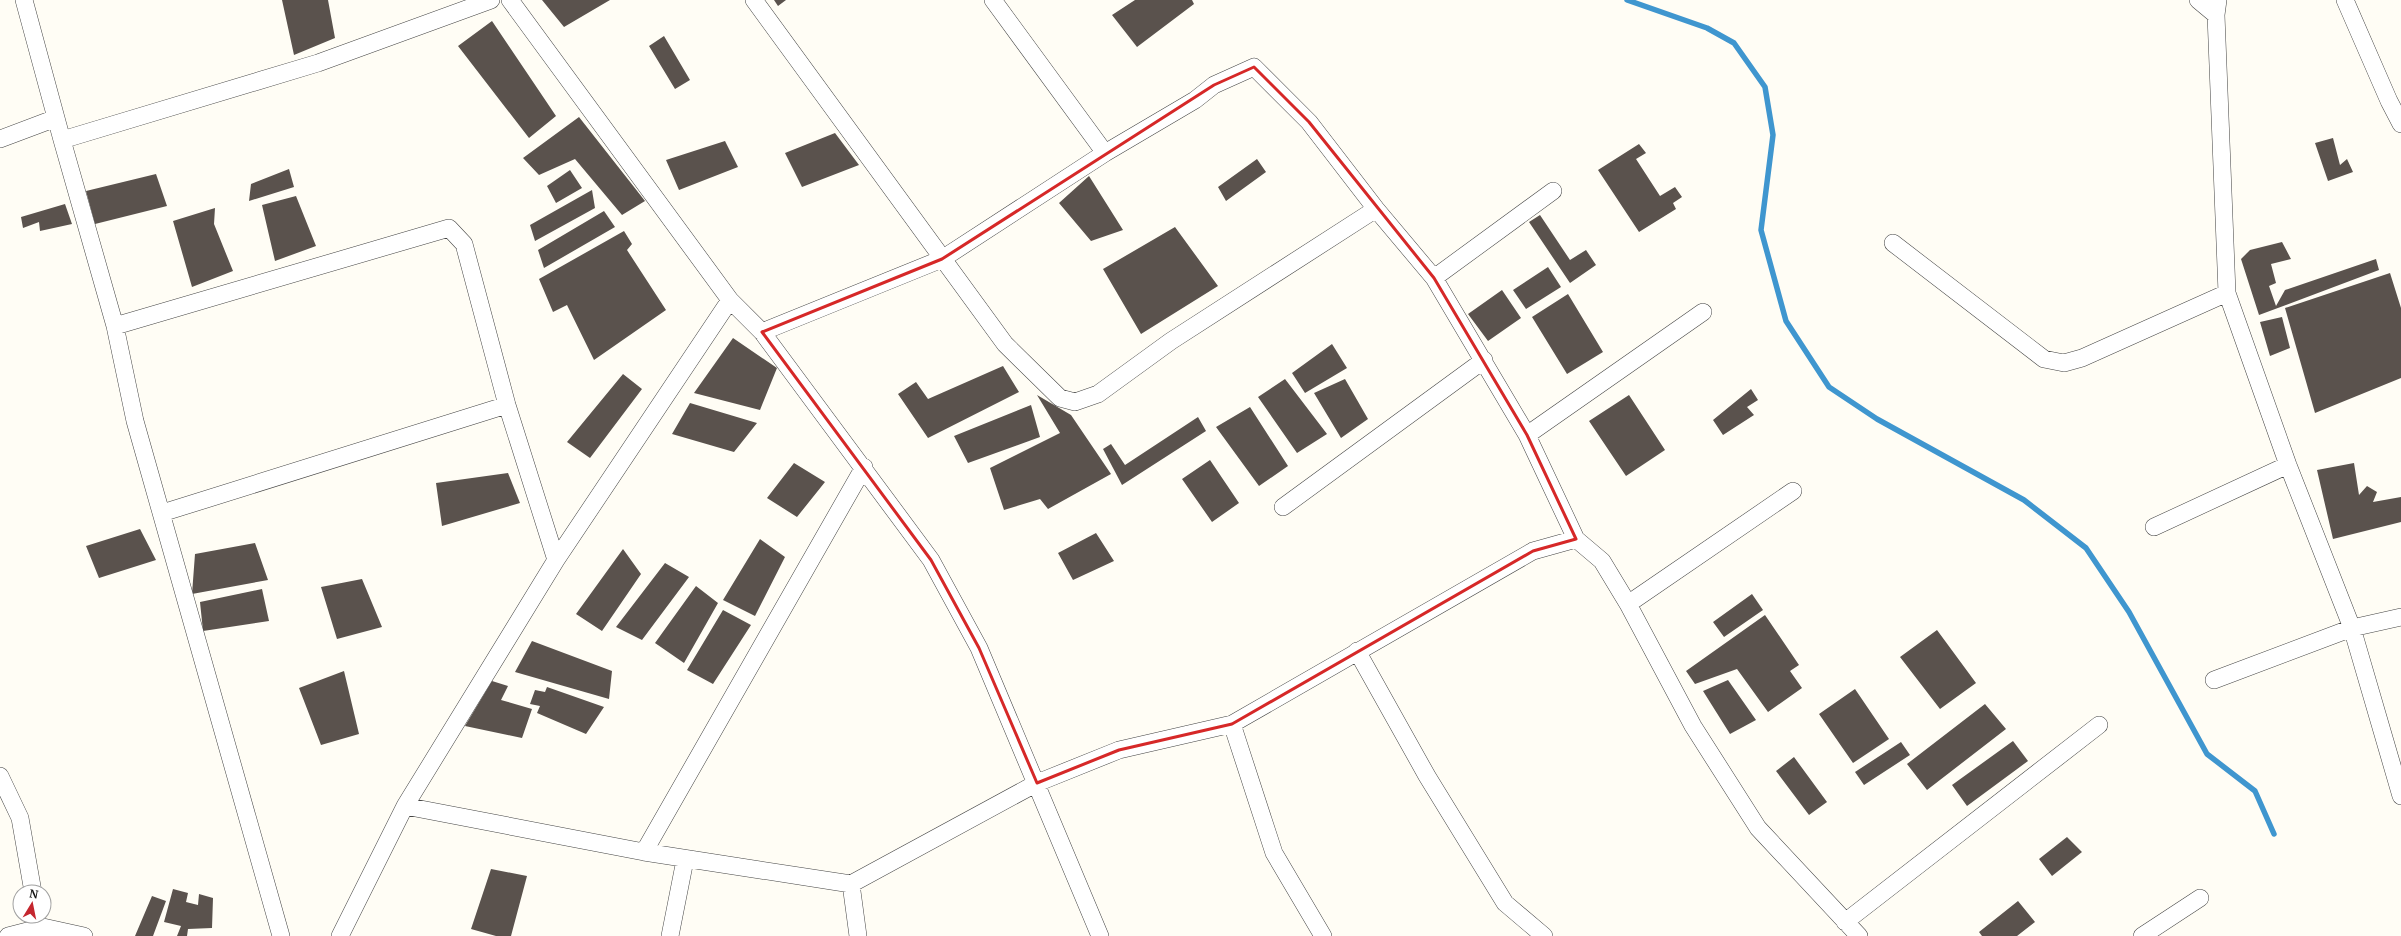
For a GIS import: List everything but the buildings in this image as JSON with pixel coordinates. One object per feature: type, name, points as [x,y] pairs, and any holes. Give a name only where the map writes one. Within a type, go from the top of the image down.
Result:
[{"type":"street","points":[[24,0],[115,326],[135,421],[281,936]]},
{"type":"street","points":[[62,140],[318,63],[491,0]]},
{"type":"street","points":[[510,0],[730,300],[762,332],[864,467],[931,560],[976,641],[1037,783],[1100,936]]},
{"type":"street","points":[[754,0],[942,260],[1005,344],[1060,398],[1075,402],[1098,394],[1171,342],[1376,209]]},
{"type":"street","points":[[993,0],[1105,152]]},
{"type":"street","points":[[2198,0],[2217,7],[2227,293],[2288,465],[2352,628],[2401,796]]},
{"type":"street","points":[[2345,0],[2389,101],[2401,124]]},
{"type":"street","points":[[762,332],[942,260],[1105,152],[1195,100],[1214,85],[1254,67],[1309,122],[1376,209],[1434,278],[1484,360],[1527,435],[1576,540],[1602,561],[1628,604],[1693,726],[1758,828],[1859,936]]},
{"type":"street","points":[[0,139],[56,118]]},
{"type":"street","points":[[1434,278],[1552,191]]},
{"type":"street","points":[[115,326],[449,228],[464,244],[507,405],[556,560]]},
{"type":"street","points":[[1892,243],[2044,359],[2064,363],[2082,358],[2227,293]]},
{"type":"street","points":[[340,936],[405,806],[556,560],[730,300]]},
{"type":"street","points":[[1527,435],[1703,312]]},
{"type":"street","points":[[1283,507],[1484,360]]},
{"type":"street","points":[[162,513],[507,405]]},
{"type":"street","points":[[2154,527],[2288,465]]},
{"type":"street","points":[[644,852],[864,467]]},
{"type":"street","points":[[1628,604],[1793,491]]},
{"type":"street","points":[[405,806],[685,860],[851,884],[1037,783],[1119,750],[1232,724],[1532,550],[1576,540]]},
{"type":"street","points":[[2214,680],[2352,628],[2401,617]]},
{"type":"street","points":[[1357,651],[1427,776],[1505,903],[1544,936]]},
{"type":"street","points":[[1232,724],[1274,853],[1323,936]]},
{"type":"street","points":[[1845,922],[2099,726]]},
{"type":"street","points":[[0,776],[20,818],[32,884]]},
{"type":"street","points":[[670,936],[685,860]]},
{"type":"street","points":[[851,884],[858,936]]},
{"type":"street","points":[[2142,936],[2200,898]]},
{"type":"street","points":[[8,936],[42,926],[84,936]]},
{"type":"highlighted area","points":[[1254,67],[1309,122],[1434,278],[1527,435],[1576,539],[1533,551],[1232,724],[1119,750],[1037,783],[979,648],[931,560],[762,332],[942,259],[1214,85]]},
{"type":"waterway","points":[[1627,0],[1707,28],[1734,43],[1765,87],[1773,135],[1761,230],[1786,321],[1829,387],[1877,419],[2024,500],[2086,548],[2129,612],[2207,754],[2255,791],[2274,834]]}]
